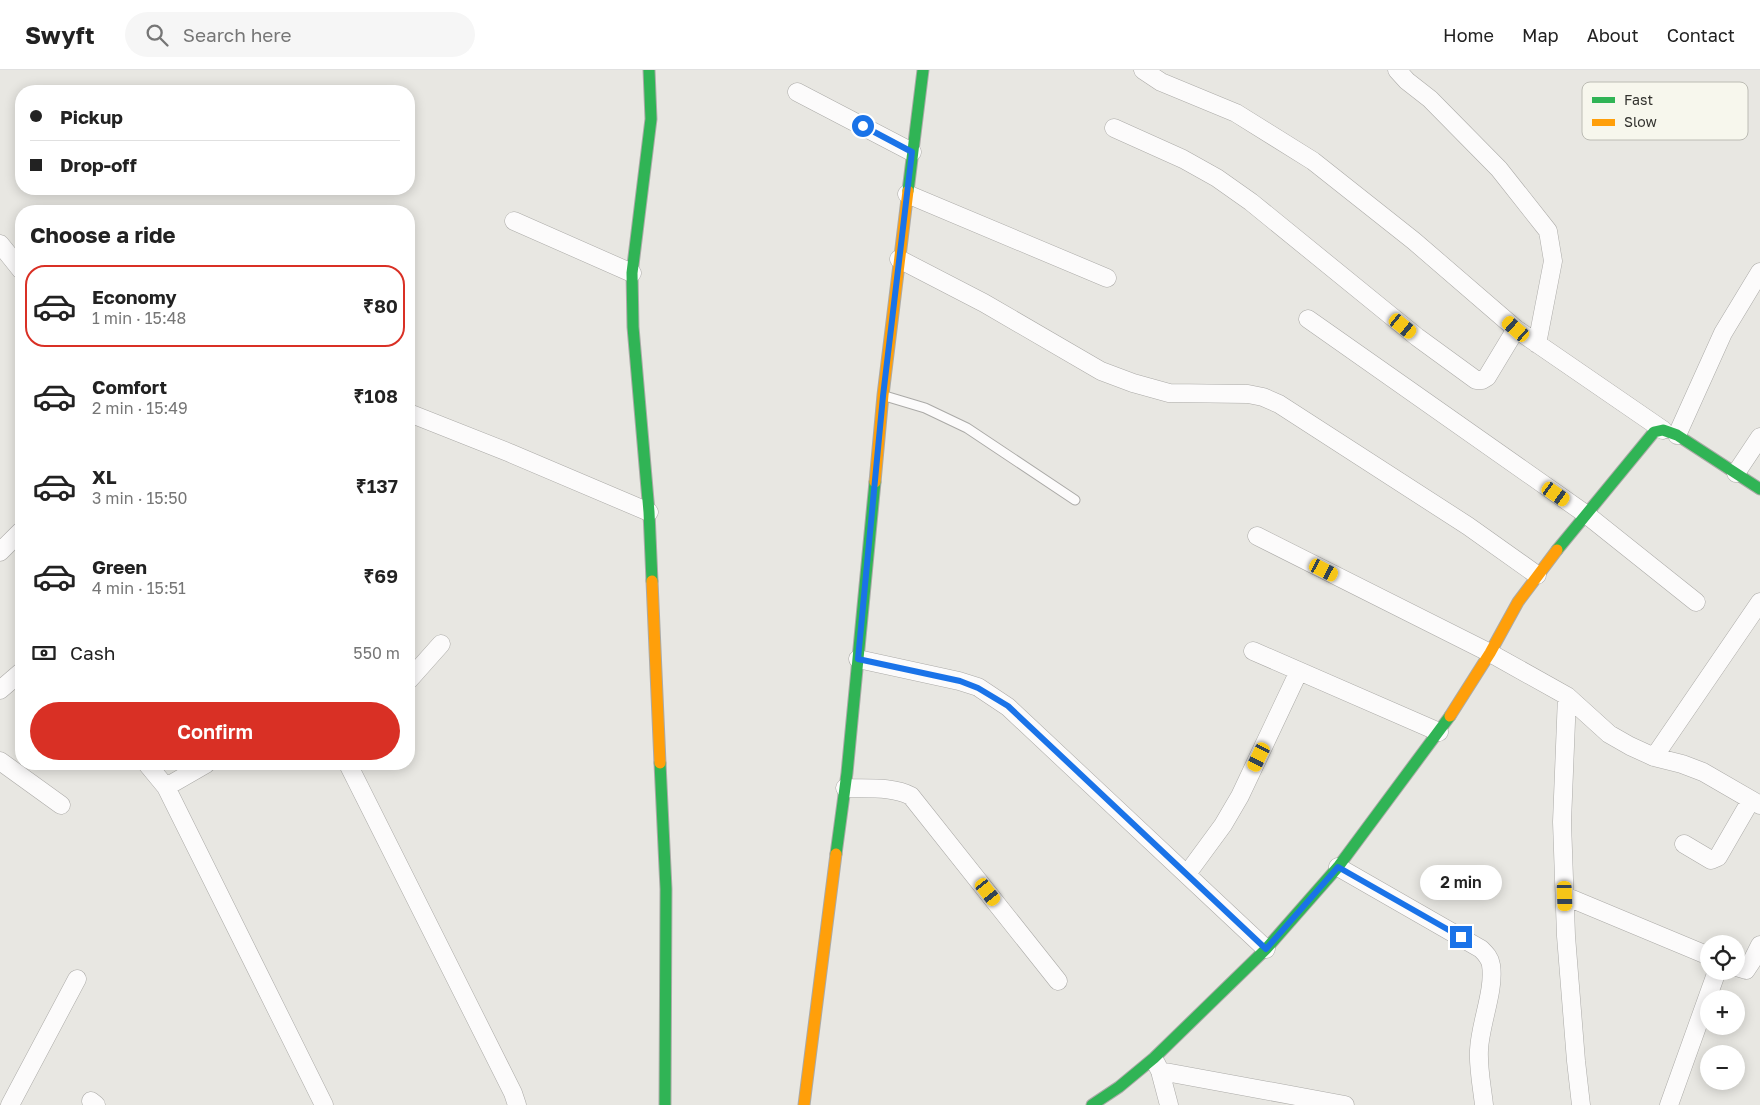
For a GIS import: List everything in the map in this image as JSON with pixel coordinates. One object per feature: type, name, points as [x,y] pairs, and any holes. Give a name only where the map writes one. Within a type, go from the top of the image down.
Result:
[{"type":"main road","points":[[649,70],[651,118],[632,273],[633,327],[649,512],[666,889],[665,1105]]},
{"type":"main road","points":[[804,1105],[818,985],[845,788],[883,396],[923,70]]},
{"type":"main road","points":[[1092,1105],[1157,1064],[1266,949],[1338,867],[1439,732],[1490,653],[1518,602],[1537,575],[1654,432],[1670,433],[1760,489]]},
{"type":"street","points":[[1143,70],[1161,82],[1236,113],[1312,160],[1414,241],[1516,329],[1670,433],[1723,333],[1760,272]]},
{"type":"street","points":[[1397,70],[1430,99],[1499,169],[1548,232],[1553,261],[1537,344]]},
{"type":"street","points":[[797,92],[912,152]]},
{"type":"street","points":[[1114,128],[1183,159],[1216,178],[1251,202],[1417,337],[1476,380],[1482,380],[1486,377],[1516,329]]},
{"type":"street","points":[[907,194],[1107,278]]},
{"type":"street","points":[[514,221],[632,273]]},
{"type":"street","points":[[0,244],[15,263]]},
{"type":"street","points":[[899,259],[984,303],[1101,372],[1168,393],[1248,394],[1263,397],[1279,404],[1468,526],[1537,575]]},
{"type":"street","points":[[1308,319],[1587,515],[1696,602]]},
{"type":"street","points":[[415,415],[649,512]]},
{"type":"street","points":[[1736,473],[1760,437]]},
{"type":"street","points":[[1257,536],[1490,653],[1567,696],[1609,734],[1630,746],[1654,757],[1682,764],[1703,772],[1756,802],[1718,858],[1711,860],[1684,844]]},
{"type":"street","points":[[0,552],[15,537]]},
{"type":"street","points":[[1654,757],[1760,602]]},
{"type":"street","points":[[415,673],[440,644]]},
{"type":"street","points":[[1253,651],[1439,732]]},
{"type":"street","points":[[858,659],[960,681],[994,696],[1008,706],[1266,949]]},
{"type":"street","points":[[1187,874],[1223,825],[1240,796],[1299,671]]},
{"type":"street","points":[[0,690],[15,677]]},
{"type":"street","points":[[1567,696],[1562,822],[1574,1032],[1581,1105]]},
{"type":"street","points":[[0,761],[61,805]]},
{"type":"street","points":[[152,770],[166,786],[323,1104]]},
{"type":"street","points":[[166,786],[195,770]]},
{"type":"street","points":[[351,770],[513,1093],[517,1105]]},
{"type":"street","points":[[845,788],[903,791],[912,796],[1058,981]]},
{"type":"street","points":[[1338,867],[1481,949],[1488,956],[1491,965],[1491,983],[1479,1051],[1484,1105]]},
{"type":"street","points":[[1565,896],[1700,952]]},
{"type":"street","points":[[1745,970],[1760,945]]},
{"type":"street","points":[[10,1105],[77,979]]},
{"type":"street","points":[[1669,1105],[1714,980]]},
{"type":"street","points":[[1157,1064],[1286,1100],[1345,1105]]},
{"type":"street","points":[[1157,1064],[1169,1105]]},
{"type":"lane","points":[[883,396],[925,408],[966,428],[1075,500]]},
{"type":"traffic: fast","points":[[649,70],[651,119],[632,273],[633,327],[649,512],[652,581]]},
{"type":"traffic: fast","points":[[908,191],[923,70]]},
{"type":"traffic: fast","points":[[1557,550],[1654,432],[1663,430],[1677,435],[1760,489]]},
{"type":"traffic: fast","points":[[836,854],[847,773],[875,482]]},
{"type":"traffic: fast","points":[[1092,1105],[1119,1087],[1154,1058],[1266,949],[1338,867],[1450,716]]},
{"type":"traffic: fast","points":[[660,763],[666,889],[665,1105]]},
{"type":"traffic: slow","points":[[875,482],[883,395],[908,191]]},
{"type":"traffic: slow","points":[[1450,716],[1490,653],[1518,602],[1557,550]]},
{"type":"traffic: slow","points":[[652,581],[660,763]]},
{"type":"traffic: slow","points":[[804,1105],[836,854]]},
{"type":"route","points":[[863,126],[912,152],[875,471],[858,659],[960,681],[994,696],[1008,706],[1266,949],[1338,867],[1461,937]]}]
